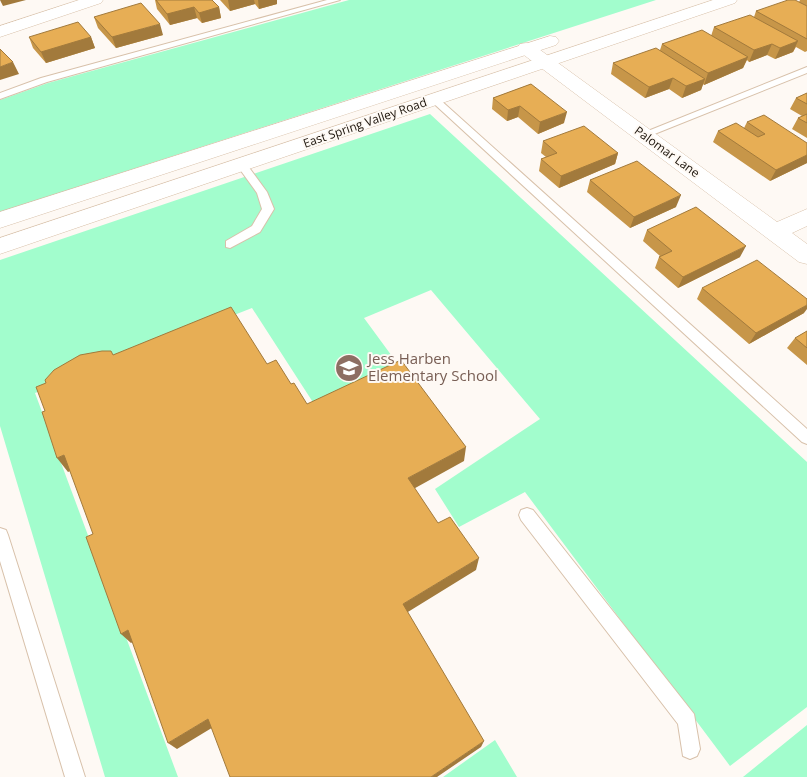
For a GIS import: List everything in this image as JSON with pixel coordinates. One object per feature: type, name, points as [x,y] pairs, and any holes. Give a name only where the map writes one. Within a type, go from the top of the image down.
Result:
[{"type":"street","points":[[0,32],[95,0]]},
{"type":"street","points":[[582,30],[675,0]]},
{"type":"street","name":"East Spring Valley Road","points":[[0,246],[729,0]]},
{"type":"street","name":"East Spring Valley Road","points":[[0,220],[563,36]]},
{"type":"street","name":"Palomar Lane","points":[[526,48],[807,256]]},
{"type":"street","points":[[776,233],[807,216]]},
{"type":"lane","points":[[0,96],[44,80],[336,0]]},
{"type":"lane","points":[[643,135],[807,70]]},
{"type":"lane","points":[[434,99],[807,438]]},
{"type":"lane","points":[[230,244],[256,229],[268,209],[262,192],[241,164]]},
{"type":"lane","points":[[527,515],[687,721],[690,749]]},
{"type":"lane","points":[[0,535],[75,777]]},
{"type":"green space","points":[[349,0],[656,0],[0,212],[0,100],[48,83]]},
{"type":"green space","points":[[430,114],[807,462],[807,707],[730,766],[525,492],[459,527],[435,489],[540,419],[431,290],[364,318],[397,363],[316,407],[252,308],[35,393],[178,777],[105,777],[0,426],[0,260]]},
{"type":"green space","points":[[807,725],[807,777],[743,777]]},
{"type":"green space","points":[[495,740],[517,777],[443,777]]},
{"type":"building","points":[[156,0],[212,0],[219,7],[199,13],[194,7],[167,14]]},
{"type":"building","points":[[788,0],[795,0],[807,6],[807,39],[756,11]]},
{"type":"building","points":[[141,3],[160,24],[112,37],[94,17]]},
{"type":"building","points":[[750,15],[798,41],[780,48],[772,44],[754,50],[714,27]]},
{"type":"building","points":[[78,22],[91,37],[41,52],[29,37]]},
{"type":"building","points":[[702,30],[748,57],[708,73],[662,44]]},
{"type":"building","points":[[656,48],[705,79],[686,86],[673,78],[649,87],[613,63]]},
{"type":"building","points":[[0,49],[13,62],[0,67]]},
{"type":"building","points":[[531,84],[567,112],[540,122],[520,106],[508,110],[493,98]]},
{"type":"building","points":[[807,93],[807,104],[796,98]]},
{"type":"building","points":[[807,114],[807,123],[798,118]]},
{"type":"building","points":[[764,115],[807,143],[807,155],[776,170],[718,131],[736,123],[758,137],[765,134],[747,122]]},
{"type":"building","points":[[584,126],[618,153],[561,176],[541,159],[557,153],[543,141]]},
{"type":"building","points":[[637,161],[681,195],[634,217],[590,180]]},
{"type":"building","points":[[696,207],[746,246],[683,277],[659,257],[672,251],[647,230]]},
{"type":"building","points":[[757,260],[807,299],[807,305],[756,333],[702,288]]},
{"type":"building","points":[[231,307],[267,364],[276,360],[291,384],[294,383],[307,404],[401,360],[466,447],[408,478],[438,523],[450,517],[479,558],[403,604],[484,741],[431,777],[230,777],[208,719],[168,743],[128,630],[121,634],[86,537],[93,534],[64,455],[57,458],[42,412],[45,411],[36,387],[46,383],[45,380],[54,370],[80,355],[111,351],[113,355]]},
{"type":"building","points":[[807,331],[807,348],[795,338]]},
{"type":"place","name":"Jess Harben Elementary School","points":[[349,368]]}]
